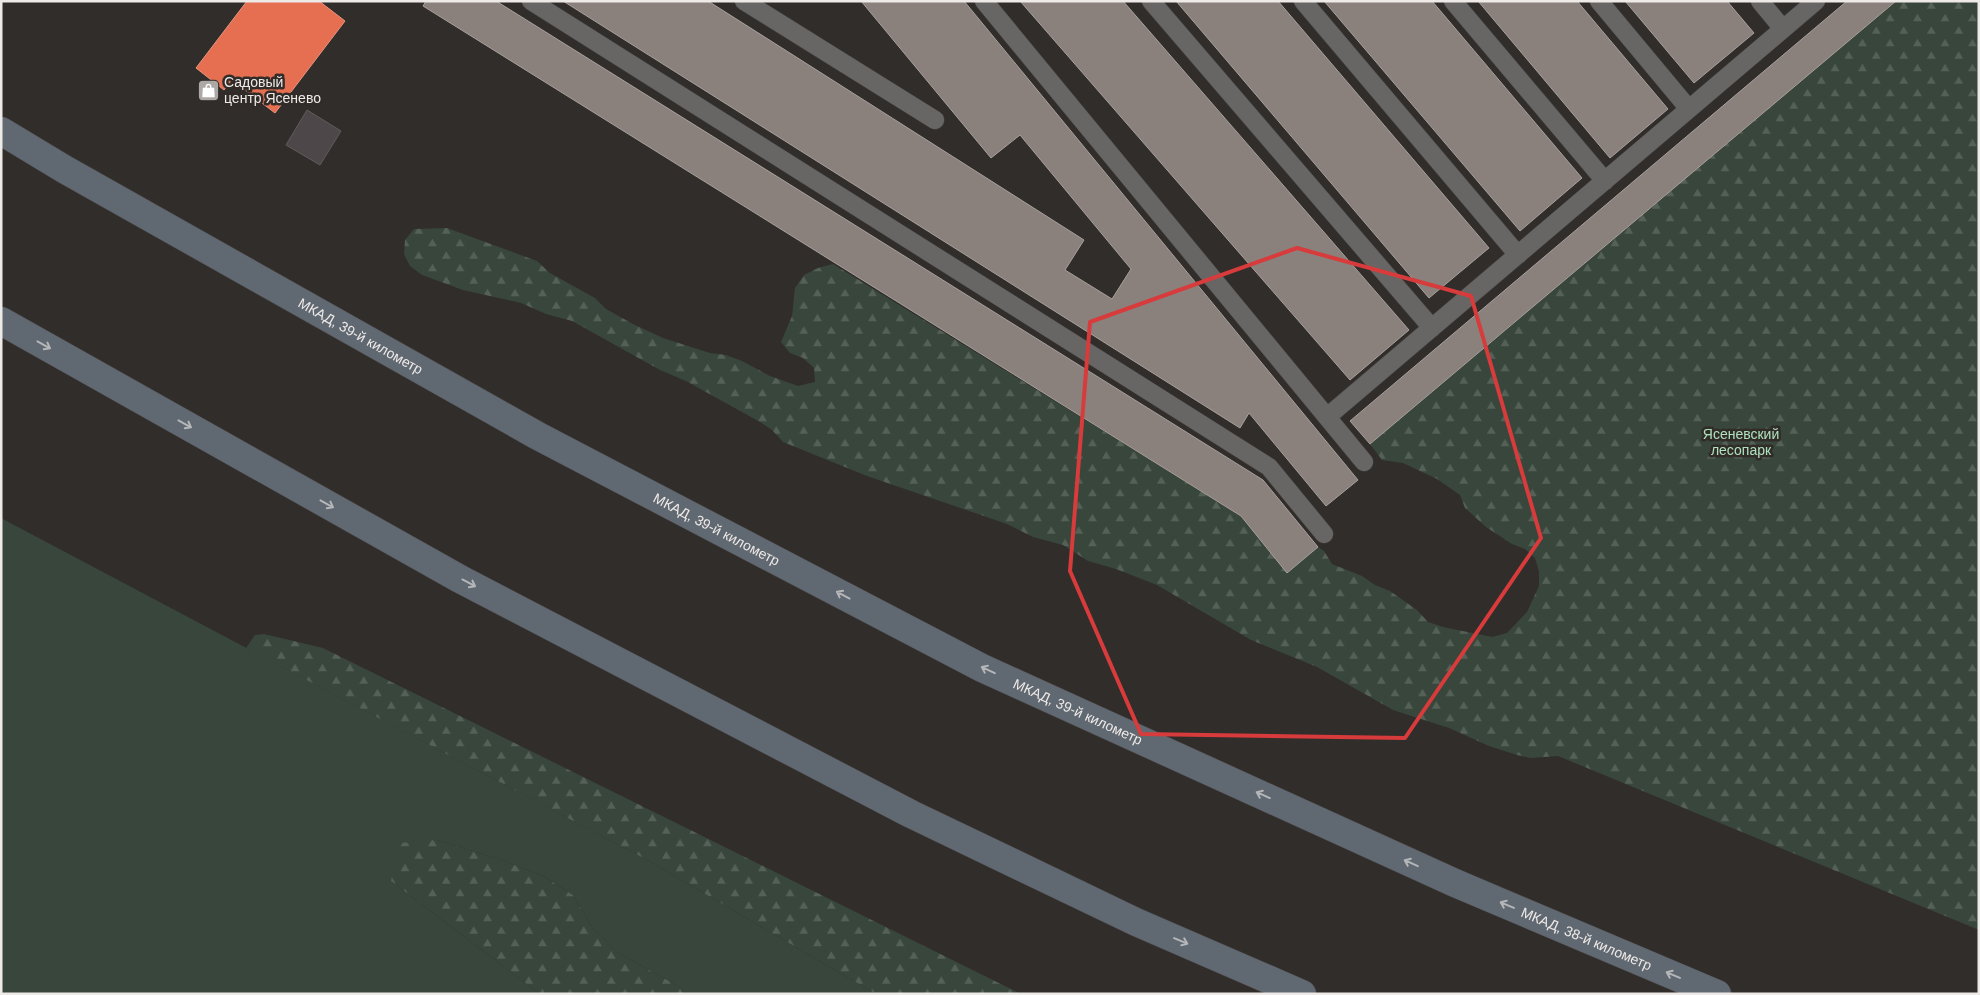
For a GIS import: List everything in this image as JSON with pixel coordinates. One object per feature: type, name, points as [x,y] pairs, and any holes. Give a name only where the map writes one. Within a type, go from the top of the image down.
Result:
[{"type":"highway","name":"МКАД, 39-й километр","points":[[1,131],[64,169],[538,436],[982,668],[1455,883]]},
{"type":"highway","points":[[1,321],[460,579],[911,814],[1136,922],[1302,994]]},
{"type":"highway","name":"МКАД, 38-й километр","points":[[1455,883],[1718,994]]},
{"type":"lane","points":[[531,1],[1269,467],[1324,534]]},
{"type":"lane","points":[[744,1],[935,120]]},
{"type":"lane","points":[[984,1],[1364,462]]},
{"type":"lane","points":[[1150,1],[1432,328]]},
{"type":"lane","points":[[1303,1],[1518,254]]},
{"type":"lane","points":[[1453,1],[1605,181]]},
{"type":"lane","points":[[1599,1],[1689,109]]},
{"type":"lane","points":[[1760,1],[1783,29]]},
{"type":"lane","points":[[1327,417],[1816,1]]},
{"type":"highlighted area","points":[[1297,248],[1471,296],[1541,538],[1405,738],[1141,734],[1070,571],[1090,322]]},
{"type":"green space","name":"Ясеневский лесопарк","points":[[1896,1],[1979,1],[1979,930],[1558,756],[1530,758],[1517,755],[1489,746],[1449,728],[1393,710],[1317,667],[1251,640],[1157,585],[1116,569],[1088,561],[1063,545],[1033,537],[1007,524],[867,476],[783,442],[772,430],[760,422],[686,381],[660,370],[572,321],[546,314],[521,303],[463,290],[422,275],[410,266],[404,254],[405,240],[414,229],[447,228],[537,261],[550,273],[595,298],[606,309],[663,338],[710,353],[726,355],[770,376],[798,386],[815,382],[814,368],[803,358],[790,353],[781,342],[792,316],[795,288],[804,275],[818,268],[833,264],[1241,516],[1287,572],[1318,547],[1324,551],[1332,564],[1362,576],[1375,585],[1390,591],[1417,610],[1428,622],[1492,637],[1507,633],[1527,612],[1539,586],[1539,572],[1535,558],[1525,549],[1512,544],[1486,527],[1465,508],[1460,495],[1437,479],[1403,463],[1382,460],[1370,444]]},
{"type":"green space","points":[[1,518],[649,861],[876,994],[687,994],[678,986],[617,952],[592,927],[573,895],[545,877],[505,861],[437,840],[391,881],[540,994],[1,994]]},
{"type":"green space","points":[[264,634],[323,648],[1021,994],[876,994],[649,861],[246,648],[255,635]]},
{"type":"green space","points":[[437,840],[505,861],[545,877],[573,895],[592,927],[617,952],[678,986],[687,994],[540,994],[391,881],[399,843]]},
{"type":"building: Торговля","points":[[247,1],[319,1],[345,21],[275,113],[232,80],[224,90],[196,68]]},
{"type":"building: Промзона","points":[[426,1],[496,1],[1263,480],[1318,547],[1287,573],[1241,516],[423,6]]},
{"type":"building: Промзона","points":[[563,1],[708,1],[1084,240],[1065,270],[1112,299],[1131,269],[1020,135],[991,158],[861,1],[964,1],[1358,480],[1326,506],[1249,413],[1240,428]]},
{"type":"building: Промзона","points":[[1020,1],[1123,1],[1409,330],[1350,380]]},
{"type":"building: Промзона","points":[[1176,1],[1278,1],[1489,248],[1429,298]]},
{"type":"building: Промзона","points":[[1324,1],[1432,1],[1582,178],[1520,231]]},
{"type":"building: Промзона","points":[[1478,1],[1577,1],[1668,109],[1610,158]]},
{"type":"building: Промзона","points":[[1625,1],[1727,1],[1754,33],[1694,83]]},
{"type":"building: Промзона","points":[[1847,1],[1896,1],[1370,444],[1350,421]]},
{"type":"building: Прочее","points":[[307,110],[341,131],[320,165],[286,145]]},
{"type":"place","name":"Садовый центр Ясенево","points":[[208,90]]}]
